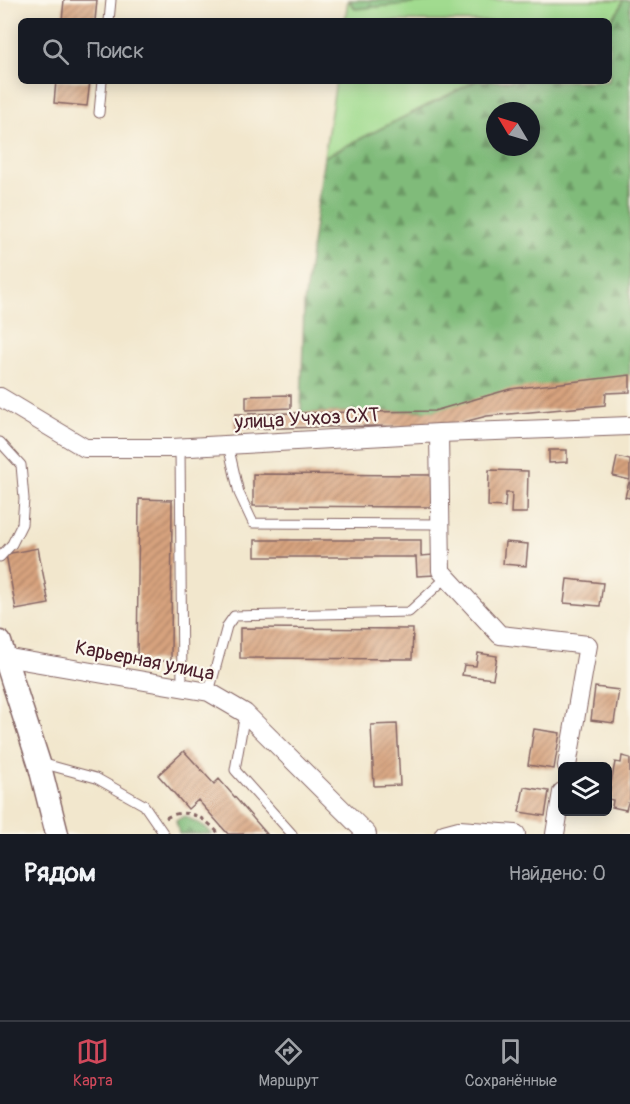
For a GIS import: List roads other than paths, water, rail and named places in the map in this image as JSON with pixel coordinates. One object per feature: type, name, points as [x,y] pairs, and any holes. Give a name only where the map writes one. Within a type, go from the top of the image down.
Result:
[{"type":"street","name":"улица Учхоз СХТ","points":[[0,398],[85,448],[180,447],[439,433],[630,426]]},
{"type":"street","points":[[439,433],[441,571],[500,635],[588,645],[568,762]]},
{"type":"street","points":[[2,650],[39,763],[57,834]]},
{"type":"street","name":"Карьерная улица","points":[[2,650],[209,692],[245,713],[367,834]]},
{"type":"street","points":[[555,834],[558,816]]},
{"type":"street","points":[[444,834],[459,830],[516,834]]},
{"type":"lane","points":[[109,18],[111,0]]},
{"type":"lane","points":[[99,112],[102,84]]},
{"type":"lane","points":[[0,442],[21,465],[24,499],[22,524],[12,544],[0,557]]},
{"type":"lane","points":[[228,445],[239,493],[253,523],[440,524]]},
{"type":"lane","points":[[180,447],[182,686]]},
{"type":"lane","points":[[209,692],[227,626],[234,616],[409,612],[447,578]]},
{"type":"lane","points":[[245,713],[235,770],[292,834]]},
{"type":"lane","points":[[39,763],[96,778],[144,805],[164,834]]}]
